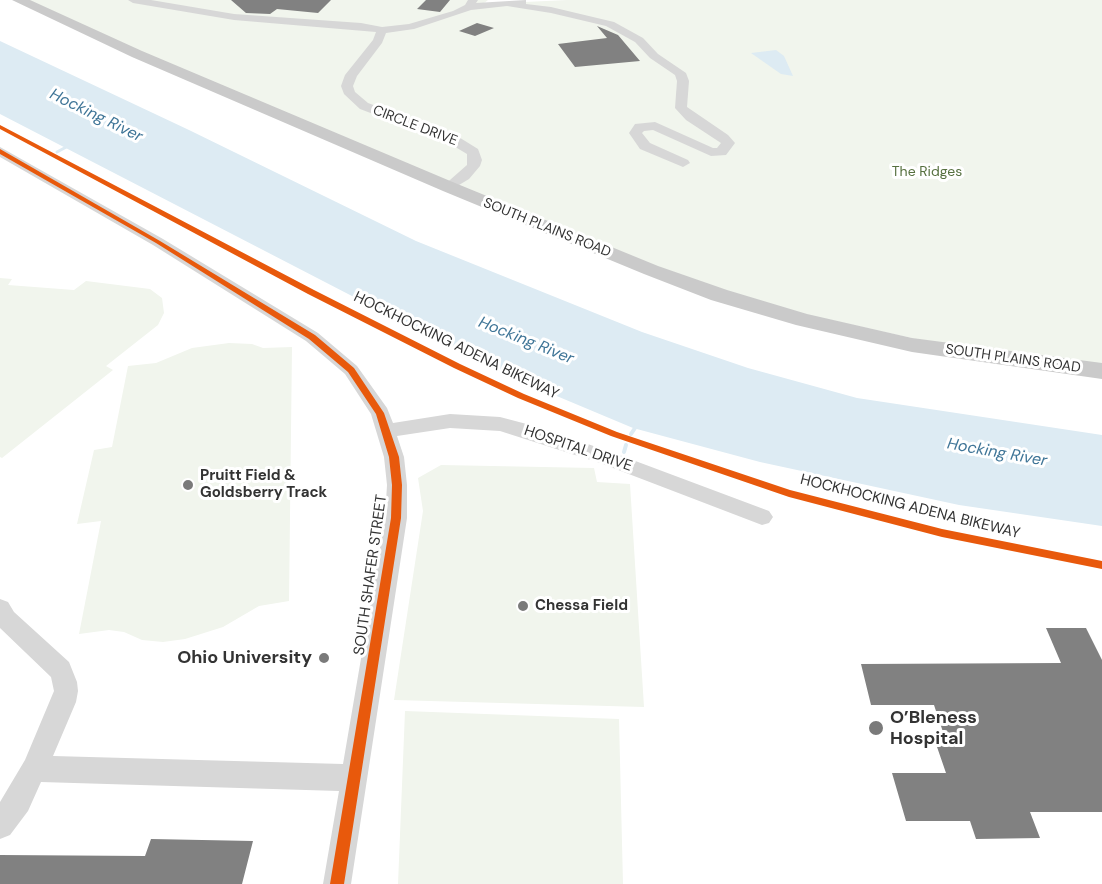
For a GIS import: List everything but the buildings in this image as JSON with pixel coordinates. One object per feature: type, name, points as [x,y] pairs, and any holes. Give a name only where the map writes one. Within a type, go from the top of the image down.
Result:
[{"type":"main road","name":"SOUTH PLAINS ROAD","points":[[19,0],[137,54],[449,188],[651,270],[719,295],[804,320],[912,345],[1102,371]]},
{"type":"street","points":[[133,0],[234,17],[361,26],[382,30],[417,26],[471,4],[491,3],[551,10],[610,24],[639,40],[654,56],[680,73],[683,81],[681,108],[690,117],[728,142],[721,152],[711,152],[655,126],[640,127],[634,134],[645,146],[683,163]]},
{"type":"street","points":[[511,5],[562,0]]},
{"type":"street","name":"CIRCLE DRIVE","points":[[382,30],[378,41],[351,75],[347,86],[350,94],[364,106],[452,140],[473,152],[475,159],[473,166],[449,188]]},
{"type":"street","name":"SOUTH SHAFER STREET","points":[[0,151],[158,242],[312,337],[336,355],[354,374],[369,395],[387,430],[396,471],[396,518],[337,884]]},
{"type":"street","name":"HOSPITAL DRIVE","points":[[387,430],[450,421],[500,424],[575,447],[762,518]]},
{"type":"street","points":[[0,609],[6,619],[60,670],[65,682],[63,702],[34,769],[18,801],[0,825]]},
{"type":"street","points":[[34,769],[355,778]]},
{"type":"green space","name":"The Ridges","points":[[19,0],[488,0],[483,4],[567,0],[1102,0],[1102,371],[1010,360],[719,295]]},
{"type":"green space","points":[[0,278],[12,279],[8,285],[74,290],[86,281],[150,289],[162,298],[164,313],[158,325],[106,366],[113,370],[2,458],[0,457]]},
{"type":"green space","name":"Pruitt Field & Goldsberry Track","points":[[229,343],[252,344],[263,348],[292,347],[289,601],[259,606],[223,627],[185,639],[163,642],[142,640],[124,632],[109,630],[79,634],[101,521],[77,524],[94,450],[112,447],[128,366],[156,363],[192,348]]},
{"type":"green space","name":"Chessa Field","points":[[441,465],[594,468],[597,482],[630,484],[644,707],[394,700],[423,511],[418,478]]},
{"type":"green space","points":[[405,711],[619,719],[623,884],[398,884]]},
{"type":"water","name":"Hocking River","points":[[0,41],[416,241],[642,332],[748,368],[857,398],[1102,435],[1102,526],[959,505],[760,462],[633,428],[497,371],[0,114]]},
{"type":"water","points":[[776,50],[784,56],[793,76],[781,74],[751,53]]},
{"type":"waterway","points":[[57,152],[70,145]]},
{"type":"waterway","points":[[631,434],[637,425]]},
{"type":"waterway","points":[[624,452],[626,445]]},
{"type":"cycle path","name":"HOCKHOCKING ADENA BIKEWAY","points":[[0,127],[311,292],[457,366],[521,396],[614,434],[789,493],[942,533],[1102,565]]},
{"type":"cycle path","points":[[0,151],[158,242],[312,337],[351,370],[380,413],[394,457],[397,485],[396,518],[337,884]]},
{"type":"place","name":"Pruitt Field & Goldsberry Track","points":[[188,485]]},
{"type":"place","name":"Chessa Field","points":[[523,606]]},
{"type":"place","name":"Ohio University","points":[[324,658]]},
{"type":"place","name":"O’Bleness Hospital","points":[[876,728]]}]
